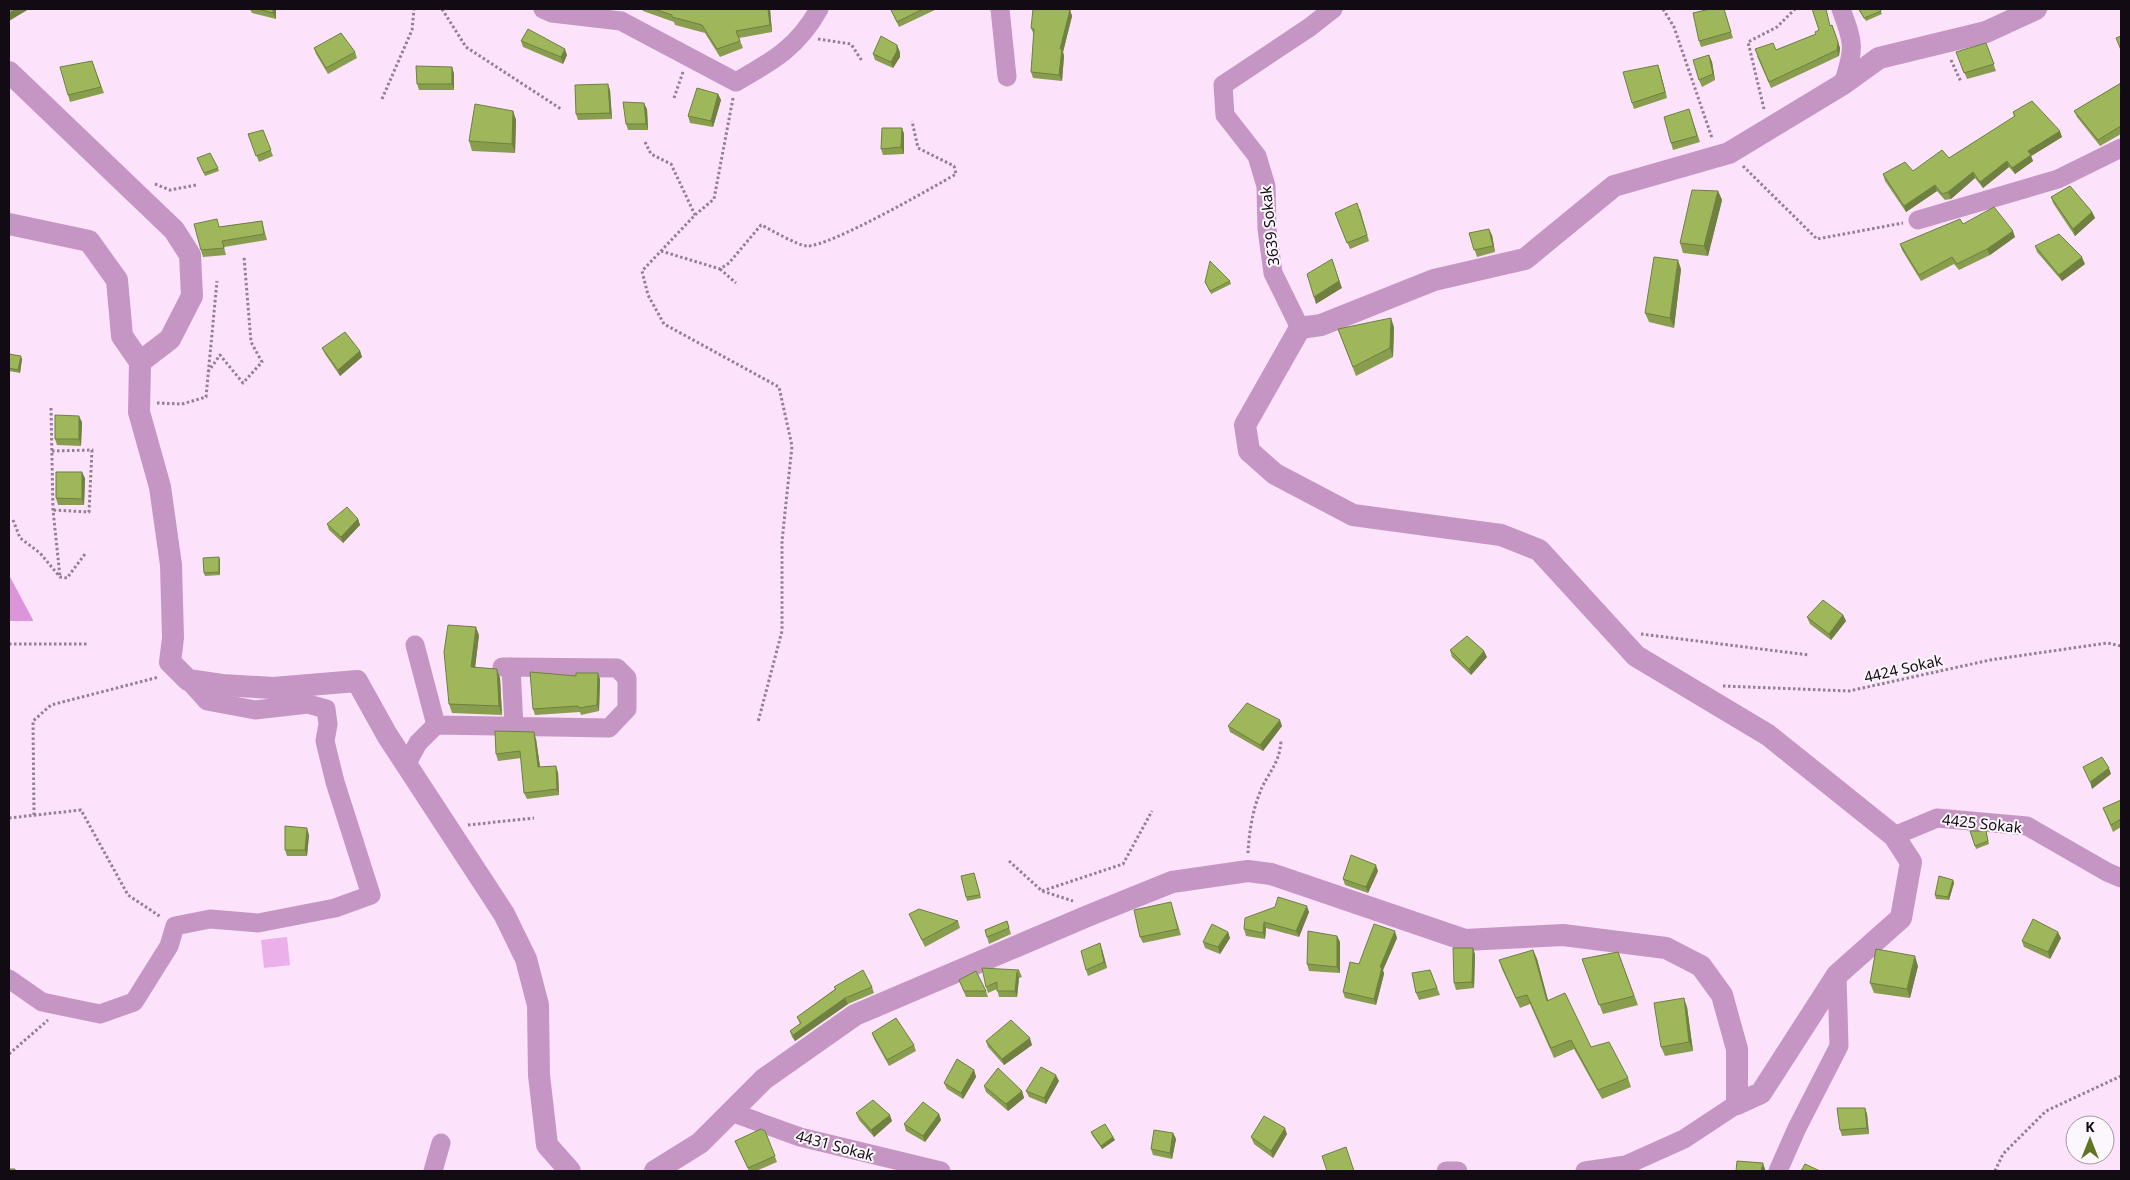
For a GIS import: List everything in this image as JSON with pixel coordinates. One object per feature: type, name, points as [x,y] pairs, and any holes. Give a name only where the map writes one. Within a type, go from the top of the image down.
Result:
[{"type":"street","points":[[543,9],[552,13],[620,21],[736,82],[774,60],[807,31],[820,9]]},
{"type":"street","points":[[1000,9],[1006,77]]},
{"type":"street","name":"3639 Sokak","points":[[1300,328],[1273,273],[1267,229],[1266,186],[1257,156],[1225,115],[1224,86],[1333,9]]},
{"type":"street","points":[[1841,9],[1853,42],[1852,56],[1843,84]]},
{"type":"street","points":[[1585,1171],[1626,1165],[1684,1139],[1737,1104],[1761,1093],[1837,975],[1901,918],[1911,862],[1894,836],[1768,735],[1636,656],[1539,550],[1501,535],[1353,515],[1275,474],[1249,451],[1245,425],[1300,328],[1321,325],[1434,280],[1526,259],[1614,186],[1724,154],[1843,84],[1879,58],[1986,32],[2036,9]]},
{"type":"street","points":[[9,72],[174,230],[190,255],[192,296],[170,339],[140,362]]},
{"type":"street","points":[[1918,220],[2058,179],[2121,148]]},
{"type":"street","points":[[9,224],[90,241],[117,280],[122,336],[140,362],[139,412],[160,487],[171,565],[173,638],[170,662],[207,701],[255,710],[308,704],[326,709],[328,724],[325,740],[334,782],[371,895],[335,908],[258,923],[210,919],[176,926],[170,946],[134,1002],[100,1014],[42,1002],[9,979]]},
{"type":"street","points":[[415,645],[436,725]]},
{"type":"street","points":[[406,766],[418,743],[436,725],[609,728],[627,709],[627,678],[617,668],[506,667],[514,726]]},
{"type":"street","points":[[184,676],[273,688],[357,681],[406,766],[504,914],[526,959],[538,1005],[539,1075],[547,1145],[570,1171]]},
{"type":"street","name":"4425 Sokak","points":[[1894,836],[1937,818],[2027,826],[2107,872],[2121,878]]},
{"type":"street","points":[[655,1171],[700,1143],[764,1079],[856,1015],[1172,882],[1248,871],[1271,874],[1465,940],[1563,935],[1666,948],[1701,966],[1722,995],[1737,1049],[1737,1104]]},
{"type":"street","points":[[1778,1171],[1797,1128],[1839,1046],[1837,975]]},
{"type":"street","name":"4431 Sokak","points":[[731,1112],[800,1137],[941,1171]]},
{"type":"street","points":[[433,1171],[441,1143]]},
{"type":"street","points":[[1446,1171],[1458,1171]]},
{"type":"path","points":[[382,99],[412,30],[414,9]]},
{"type":"path","points":[[442,9],[466,48],[561,109]]},
{"type":"path","points":[[1663,9],[1674,27],[1724,154],[1818,239],[1918,220]]},
{"type":"path","points":[[1769,128],[1748,42],[1777,27],[1795,9]]},
{"type":"path","points":[[807,31],[820,41],[851,44],[862,61]]},
{"type":"path","points":[[674,98],[688,57]]},
{"type":"path","points":[[736,82],[714,199],[642,271],[648,295],[664,324],[779,386],[792,446],[782,541],[782,631],[758,722]]},
{"type":"path","points":[[720,269],[729,263],[762,225],[806,246],[824,242],[898,206],[956,174],[954,166],[918,148],[912,121]]},
{"type":"path","points":[[645,142],[651,154],[671,164],[695,216]]},
{"type":"path","points":[[661,251],[720,269],[736,283]]},
{"type":"path","points":[[208,372],[220,355],[243,383],[262,362],[251,342],[244,257]]},
{"type":"path","points":[[139,403],[182,404],[206,396],[217,281]]},
{"type":"path","points":[[51,408],[53,510],[60,577]]},
{"type":"path","points":[[52,451],[92,450],[89,512],[53,510]]},
{"type":"path","points":[[13,520],[20,538],[40,553],[60,577],[67,578],[85,554]]},
{"type":"path","points":[[1612,630],[1809,655]]},
{"type":"path","name":"4424 Sokak","points":[[1688,687],[1751,686],[1849,692],[1990,660],[2107,643],[2121,646]]},
{"type":"path","points":[[9,644],[88,644]]},
{"type":"path","points":[[34,815],[33,721],[51,705],[184,676]]},
{"type":"path","points":[[1248,871],[1249,835],[1259,794],[1280,758],[1281,740]]},
{"type":"path","points":[[9,818],[81,810],[128,895],[176,926]]},
{"type":"path","points":[[1042,891],[1124,864],[1152,811]]},
{"type":"path","points":[[447,827],[534,818]]},
{"type":"path","points":[[1008,861],[1042,891],[1102,910]]},
{"type":"path","points":[[9,1054],[64,1007]]},
{"type":"path","points":[[1995,1171],[2003,1154],[2046,1111],[2121,1076]]},
{"type":"shaded area","points":[[9,575],[33,620],[33,621],[9,621]]},
{"type":"shaded area","points":[[287,937],[290,965],[264,968],[261,940]]},
{"type":"building","points":[[258,9],[273,9],[273,13]]},
{"type":"building","points":[[654,9],[768,9],[770,25],[736,31],[740,41],[717,49],[702,25],[672,17],[672,15]]},
{"type":"building","points":[[923,9],[897,22],[891,10]]},
{"type":"building","points":[[1033,9],[1070,10],[1060,49],[1062,49],[1059,75],[1031,72],[1034,29],[1031,28]]},
{"type":"building","points":[[1710,9],[1724,9],[1731,32],[1699,41],[1693,13]]},
{"type":"building","points":[[1812,9],[1826,9],[1830,26],[1832,25],[1838,42],[1837,50],[1769,82],[1755,49],[1773,43],[1776,50],[1816,34],[1815,32],[1819,30]]},
{"type":"building","points":[[1859,9],[1880,9],[1881,11],[1864,18]]},
{"type":"building","points":[[528,29],[565,49],[561,57],[521,41]]},
{"type":"building","points":[[341,33],[355,52],[326,68],[314,48]]},
{"type":"building","points":[[881,36],[897,45],[897,51],[891,62],[873,54]]},
{"type":"building","points":[[2121,36],[2121,50],[2116,38]]},
{"type":"building","points":[[1986,43],[1994,64],[1964,73],[1956,52]]},
{"type":"building","points":[[1709,55],[1713,74],[1699,80],[1693,60]]},
{"type":"building","points":[[92,61],[101,87],[68,95],[60,67]]},
{"type":"building","points":[[1658,65],[1665,92],[1632,103],[1623,72]]},
{"type":"building","points":[[416,66],[452,67],[452,84],[417,84]]},
{"type":"building","points":[[2121,83],[2121,126],[2098,140],[2074,111]]},
{"type":"building","points":[[608,84],[610,113],[576,114],[575,85]]},
{"type":"building","points":[[697,88],[718,94],[711,121],[688,116]]},
{"type":"building","points":[[2032,101],[2060,131],[2028,151],[2031,155],[2012,168],[2007,161],[1980,182],[1973,172],[1948,192],[1942,194],[1935,185],[1904,206],[1883,174],[1905,162],[1913,171],[1942,150],[1949,158],[2015,116],[2013,112]]},
{"type":"building","points":[[623,102],[644,103],[646,124],[626,124]]},
{"type":"building","points":[[475,104],[513,111],[512,144],[469,141]]},
{"type":"building","points":[[1689,109],[1697,136],[1671,143],[1664,117]]},
{"type":"building","points":[[882,128],[902,128],[901,147],[881,149]]},
{"type":"building","points":[[263,130],[271,150],[256,156],[248,134]]},
{"type":"building","points":[[210,153],[218,168],[204,173],[197,158]]},
{"type":"building","points":[[2070,186],[2092,212],[2073,229],[2051,197]]},
{"type":"building","points":[[1692,190],[1718,191],[1704,246],[1680,243]]},
{"type":"building","points":[[1357,203],[1367,235],[1347,243],[1335,213]]},
{"type":"building","points":[[1994,207],[2013,231],[1987,249],[1957,264],[1952,257],[1919,275],[1900,244],[1960,219],[1963,224]]},
{"type":"building","points":[[217,219],[219,227],[262,221],[264,234],[222,241],[224,248],[201,250],[194,224]]},
{"type":"building","points":[[1489,229],[1493,246],[1474,250],[1469,233]]},
{"type":"building","points":[[2059,234],[2082,257],[2059,275],[2035,246]]},
{"type":"building","points":[[1654,257],[1678,260],[1670,318],[1645,313]]},
{"type":"building","points":[[1332,259],[1339,281],[1314,297],[1307,274]]},
{"type":"building","points":[[1210,261],[1230,281],[1210,291],[1205,282]]},
{"type":"building","points":[[1391,318],[1390,348],[1353,367],[1338,329]]},
{"type":"building","points":[[345,332],[360,351],[338,370],[322,348]]},
{"type":"building","points":[[9,354],[21,356],[18,370],[9,368]]},
{"type":"building","points":[[55,415],[79,416],[79,439],[55,439]]},
{"type":"building","points":[[56,472],[82,472],[82,499],[56,498]]},
{"type":"building","points":[[347,507],[358,519],[341,537],[327,524]]},
{"type":"building","points":[[219,557],[219,572],[204,573],[203,558]]},
{"type":"building","points":[[1823,600],[1843,615],[1829,634],[1807,617]]},
{"type":"building","points":[[448,625],[476,627],[471,667],[497,669],[499,706],[449,704],[444,652]]},
{"type":"building","points":[[1467,636],[1484,651],[1469,669],[1450,650]]},
{"type":"building","points":[[530,672],[576,676],[576,673],[598,673],[597,705],[579,708],[578,706],[533,709]]},
{"type":"building","points":[[1247,703],[1280,720],[1260,745],[1228,726]]},
{"type":"building","points":[[495,731],[534,732],[538,767],[556,766],[557,789],[524,793],[520,751],[496,754]]},
{"type":"building","points":[[2102,757],[2109,768],[2090,782],[2083,767]]},
{"type":"building","points":[[2121,800],[2121,819],[2111,825],[2103,808]]},
{"type":"building","points":[[285,826],[307,828],[305,850],[285,850]]},
{"type":"building","points":[[1970,831],[1986,831],[1988,841],[1975,846]]},
{"type":"building","points":[[1351,855],[1376,865],[1366,887],[1343,879]]},
{"type":"building","points":[[974,873],[980,895],[966,897],[961,876]]},
{"type":"building","points":[[1939,876],[1953,880],[1948,897],[1935,895]]},
{"type":"building","points":[[1278,897],[1307,906],[1296,931],[1264,922],[1263,933],[1244,929],[1245,918],[1275,907]]},
{"type":"building","points":[[1171,902],[1178,929],[1140,937],[1134,910]]},
{"type":"building","points":[[919,909],[958,921],[922,940],[909,914]]},
{"type":"building","points":[[2033,919],[2058,932],[2048,952],[2022,941]]},
{"type":"building","points":[[1007,921],[1009,928],[987,937],[985,930]]},
{"type":"building","points":[[1212,924],[1228,932],[1218,947],[1203,942]]},
{"type":"building","points":[[1374,924],[1395,931],[1380,967],[1382,967],[1374,999],[1343,992],[1350,962],[1359,964]]},
{"type":"building","points":[[1308,931],[1337,936],[1337,967],[1307,964]]},
{"type":"building","points":[[1100,943],[1104,962],[1086,970],[1081,951]]},
{"type":"building","points":[[1453,948],[1473,948],[1472,982],[1454,983]]},
{"type":"building","points":[[1876,949],[1915,956],[1907,989],[1870,983]]},
{"type":"building","points":[[1533,950],[1547,1001],[1565,993],[1591,1047],[1609,1042],[1628,1078],[1598,1090],[1571,1040],[1551,1048],[1527,995],[1516,998],[1499,960]]},
{"type":"building","points":[[1618,952],[1634,996],[1599,1005],[1582,959]]},
{"type":"building","points":[[982,968],[1019,970],[1017,972],[1015,991],[997,991],[997,982],[986,987]]},
{"type":"building","points":[[863,970],[872,987],[845,998],[793,1035],[790,1031],[801,1023],[797,1017],[836,989],[834,987]]},
{"type":"building","points":[[1430,970],[1437,988],[1416,993],[1412,973]]},
{"type":"building","points":[[976,971],[986,991],[964,991],[959,980]]},
{"type":"building","points":[[1684,998],[1689,1042],[1661,1047],[1654,1003]]},
{"type":"building","points":[[896,1018],[914,1045],[887,1060],[872,1033]]},
{"type":"building","points":[[1011,1020],[1030,1038],[1002,1059],[986,1041]]},
{"type":"building","points":[[957,1059],[974,1070],[961,1093],[944,1083]]},
{"type":"building","points":[[1041,1067],[1056,1075],[1044,1098],[1026,1091]]},
{"type":"building","points":[[998,1068],[1022,1091],[1006,1104],[984,1086]]},
{"type":"building","points":[[873,1100],[890,1115],[871,1130],[856,1113]]},
{"type":"building","points":[[923,1102],[939,1114],[923,1136],[904,1124]]},
{"type":"building","points":[[1837,1108],[1865,1108],[1867,1128],[1840,1130]]},
{"type":"building","points":[[1264,1116],[1285,1128],[1271,1151],[1251,1137]]},
{"type":"building","points":[[1105,1124],[1113,1137],[1101,1146],[1091,1132]]},
{"type":"building","points":[[761,1129],[765,1131],[775,1156],[748,1168],[735,1141]]},
{"type":"building","points":[[1154,1130],[1173,1133],[1170,1153],[1151,1149]]},
{"type":"building","points":[[1346,1147],[1354,1171],[1327,1171],[1322,1156]]},
{"type":"building","points":[[1737,1161],[1763,1163],[1761,1171],[1736,1171]]},
{"type":"building","points":[[1805,1164],[1820,1171],[1801,1171]]}]
